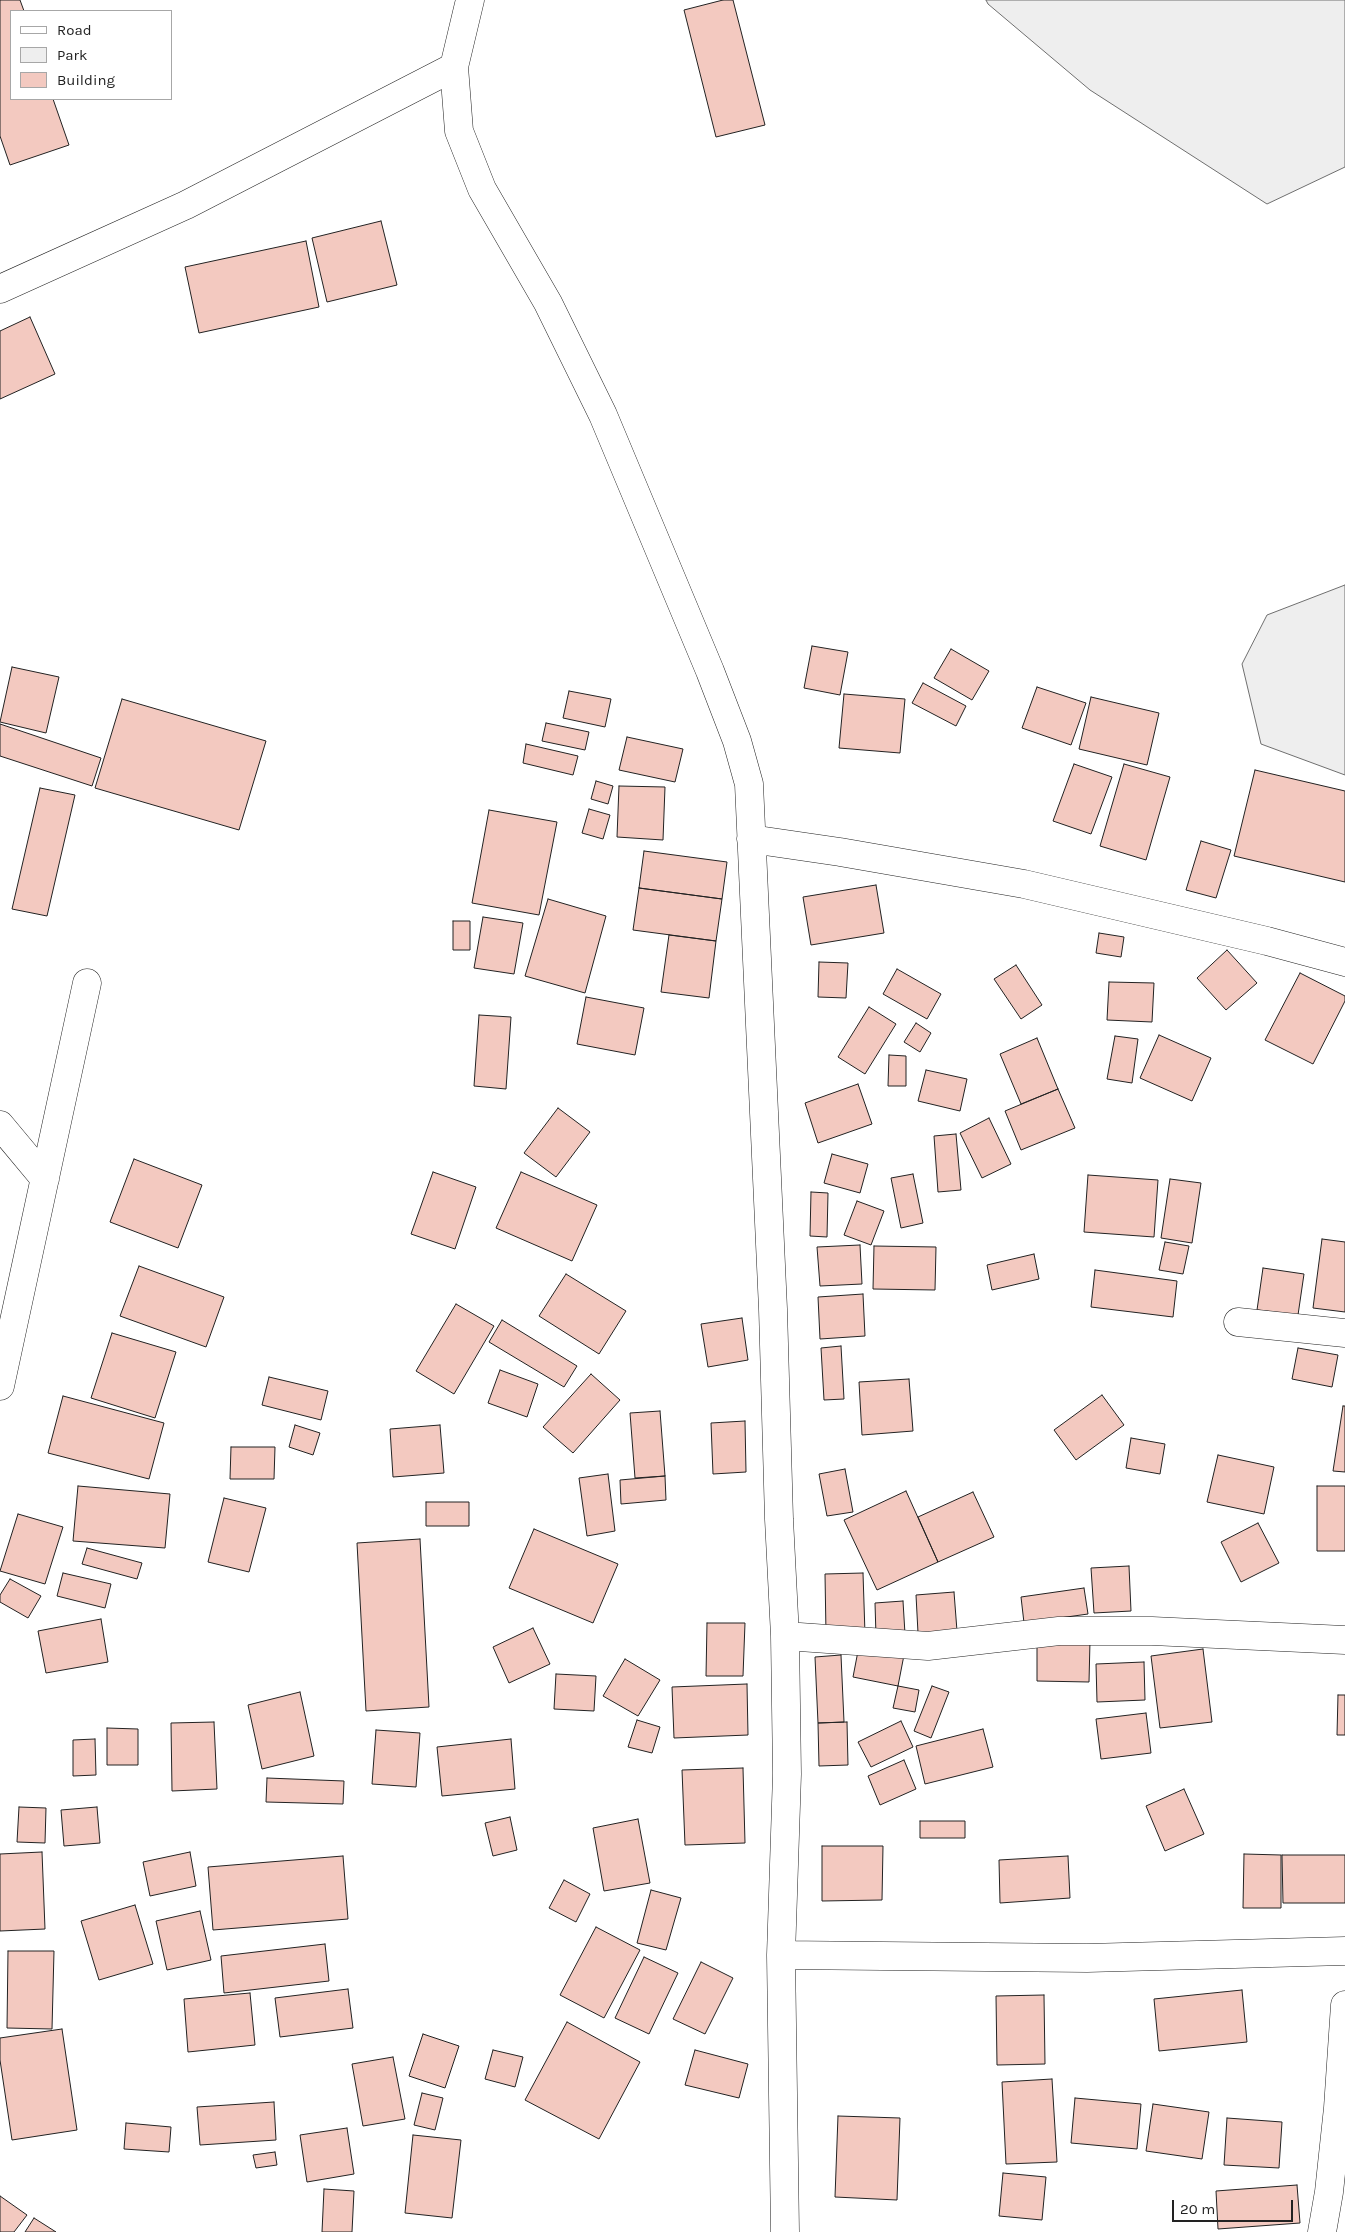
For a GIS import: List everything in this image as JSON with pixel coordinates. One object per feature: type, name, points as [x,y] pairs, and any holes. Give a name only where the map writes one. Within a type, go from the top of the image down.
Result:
[{"type":"street","points":[[470,0],[454,67],[459,131],[482,189],[548,303],[603,415],[710,671],[737,741],[749,784],[773,1299],[784,1636],[787,1774],[781,1955],[785,2232]]},
{"type":"street","points":[[0,289],[186,205],[454,67]]},
{"type":"street","points":[[751,839],[840,852],[1024,884],[1268,941],[1345,962]]},
{"type":"street","points":[[0,1386],[87,983]]},
{"type":"street","points":[[0,1125],[44,1179]]},
{"type":"street","points":[[1238,1322],[1345,1333]]},
{"type":"street","points":[[784,1636],[928,1646],[1059,1631],[1152,1631],[1345,1640]]},
{"type":"street","points":[[781,1955],[1087,1958],[1345,1951]]},
{"type":"street","points":[[1322,2232],[1329,2192],[1338,2108],[1345,2005]]},
{"type":"green space","points":[[986,0],[1345,0],[1345,167],[1267,204],[1090,90],[988,4]]},
{"type":"green space","points":[[1345,585],[1345,775],[1261,744],[1242,664],[1267,615]]},
{"type":"building","points":[[0,0],[20,0],[24,10],[10,10],[10,100],[53,100],[69,145],[10,165],[0,136]]},
{"type":"building","points":[[723,0],[733,0],[765,125],[716,137],[684,10]]},
{"type":"building","points":[[381,221],[397,285],[327,302],[312,238]]},
{"type":"building","points":[[306,241],[319,307],[199,333],[185,267]]},
{"type":"building","points":[[30,317],[55,374],[0,399],[0,331]]},
{"type":"building","points":[[812,646],[848,652],[840,695],[804,688]]},
{"type":"building","points":[[951,649],[989,671],[972,700],[934,678]]},
{"type":"building","points":[[12,667],[59,677],[46,733],[0,722]]},
{"type":"building","points":[[923,683],[966,706],[956,726],[912,703]]},
{"type":"building","points":[[1037,687],[1086,703],[1071,745],[1022,728]]},
{"type":"building","points":[[569,691],[611,699],[605,727],[563,718]]},
{"type":"building","points":[[844,694],[905,699],[900,753],[839,748]]},
{"type":"building","points":[[1091,697],[1159,713],[1147,765],[1079,749]]},
{"type":"building","points":[[122,699],[266,741],[239,830],[95,788]]},
{"type":"building","points":[[546,723],[589,732],[585,750],[542,741]]},
{"type":"building","points":[[0,724],[101,758],[92,786],[0,756]]},
{"type":"building","points":[[627,737],[683,749],[675,782],[619,770]]},
{"type":"building","points":[[526,744],[578,756],[573,775],[523,763]]},
{"type":"building","points":[[1074,764],[1112,777],[1091,834],[1053,821]]},
{"type":"building","points":[[1124,764],[1170,777],[1146,860],[1100,846]]},
{"type":"building","points":[[1255,770],[1345,791],[1345,882],[1234,856]]},
{"type":"building","points":[[596,781],[613,786],[608,804],[591,799]]},
{"type":"building","points":[[619,786],[665,787],[663,840],[617,837]]},
{"type":"building","points":[[40,788],[75,795],[47,916],[12,909]]},
{"type":"building","points":[[589,809],[610,815],[603,839],[582,833]]},
{"type":"building","points":[[489,810],[557,822],[539,915],[472,903]]},
{"type":"building","points":[[1201,841],[1231,850],[1216,898],[1186,890]]},
{"type":"building","points":[[644,851],[727,862],[722,899],[639,888]]},
{"type":"building","points":[[876,885],[884,933],[811,945],[803,897]]},
{"type":"building","points":[[639,888],[722,899],[716,941],[633,930]]},
{"type":"building","points":[[548,899],[606,916],[585,993],[525,976]]},
{"type":"building","points":[[483,917],[523,923],[514,974],[474,968]]},
{"type":"building","points":[[453,921],[470,921],[470,950],[453,950]]},
{"type":"building","points":[[1099,933],[1124,937],[1121,957],[1096,953]]},
{"type":"building","points":[[669,935],[716,941],[709,998],[661,992]]},
{"type":"building","points":[[1227,950],[1257,983],[1226,1010],[1197,978]]},
{"type":"building","points":[[819,962],[848,963],[846,998],[818,997]]},
{"type":"building","points":[[1016,965],[1042,1005],[1021,1019],[994,979]]},
{"type":"building","points":[[897,969],[941,994],[927,1019],[883,994]]},
{"type":"building","points":[[1300,973],[1345,996],[1345,1001],[1313,1064],[1265,1040]]},
{"type":"building","points":[[1109,982],[1154,983],[1152,1022],[1107,1020]]},
{"type":"building","points":[[586,997],[644,1008],[635,1055],[577,1044]]},
{"type":"building","points":[[869,1007],[896,1024],[865,1074],[838,1057]]},
{"type":"building","points":[[479,1015],[511,1017],[506,1089],[474,1086]]},
{"type":"building","points":[[916,1023],[931,1033],[920,1052],[904,1042]]},
{"type":"building","points":[[1159,1035],[1211,1058],[1192,1101],[1140,1078]]},
{"type":"building","points":[[1115,1036],[1138,1039],[1132,1083],[1107,1079]]},
{"type":"building","points":[[1037,1038],[1058,1089],[1021,1104],[1000,1054]]},
{"type":"building","points":[[889,1055],[906,1056],[906,1086],[888,1086]]},
{"type":"building","points":[[926,1070],[967,1079],[960,1111],[918,1101]]},
{"type":"building","points":[[858,1084],[872,1124],[818,1143],[805,1103]]},
{"type":"building","points":[[1058,1089],[1075,1128],[1021,1150],[1005,1111]]},
{"type":"building","points":[[558,1108],[590,1132],[556,1177],[524,1153]]},
{"type":"building","points":[[989,1118],[1011,1164],[982,1178],[960,1133]]},
{"type":"building","points":[[956,1134],[961,1190],[938,1192],[934,1136]]},
{"type":"building","points":[[832,1154],[868,1164],[860,1193],[824,1183]]},
{"type":"building","points":[[134,1159],[202,1185],[178,1248],[110,1222]]},
{"type":"building","points":[[433,1172],[476,1187],[455,1249],[411,1234]]},
{"type":"building","points":[[521,1172],[597,1205],[572,1261],[496,1228]]},
{"type":"building","points":[[913,1174],[923,1223],[901,1228],[891,1178]]},
{"type":"building","points":[[1088,1175],[1158,1180],[1154,1237],[1084,1232]]},
{"type":"building","points":[[1170,1179],[1201,1183],[1192,1243],[1161,1238]]},
{"type":"building","points":[[811,1192],[828,1193],[827,1237],[810,1236]]},
{"type":"building","points":[[857,1201],[884,1211],[871,1245],[844,1235]]},
{"type":"building","points":[[1322,1239],[1345,1242],[1345,1312],[1313,1308]]},
{"type":"building","points":[[1165,1242],[1189,1246],[1183,1274],[1159,1270]]},
{"type":"building","points":[[860,1245],[862,1284],[820,1286],[817,1247]]},
{"type":"building","points":[[874,1246],[936,1247],[935,1290],[873,1289]]},
{"type":"building","points":[[1034,1254],[1039,1279],[992,1290],[987,1265]]},
{"type":"building","points":[[139,1266],[224,1297],[206,1347],[120,1316]]},
{"type":"building","points":[[1263,1268],[1304,1274],[1298,1315],[1257,1310]]},
{"type":"building","points":[[1095,1270],[1177,1281],[1173,1317],[1091,1307]]},
{"type":"building","points":[[566,1274],[626,1311],[599,1354],[539,1316]]},
{"type":"building","points":[[863,1294],[865,1336],[820,1339],[818,1297]]},
{"type":"building","points":[[456,1304],[494,1326],[454,1394],[416,1371]]},
{"type":"building","points":[[742,1318],[748,1360],[708,1367],[701,1324]]},
{"type":"building","points":[[502,1320],[577,1366],[564,1387],[489,1342]]},
{"type":"building","points":[[112,1333],[176,1352],[155,1418],[91,1398]]},
{"type":"building","points":[[841,1346],[844,1399],[824,1400],[821,1348]]},
{"type":"building","points":[[1298,1348],[1338,1355],[1332,1387],[1292,1379]]},
{"type":"building","points":[[500,1370],[538,1384],[527,1417],[488,1403]]},
{"type":"building","points":[[591,1374],[620,1400],[573,1453],[543,1427]]},
{"type":"building","points":[[269,1377],[328,1391],[321,1420],[262,1405]]},
{"type":"building","points":[[909,1379],[913,1431],[862,1435],[859,1382]]},
{"type":"building","points":[[1102,1395],[1124,1425],[1076,1460],[1054,1430]]},
{"type":"building","points":[[63,1396],[164,1423],[149,1479],[48,1453]]},
{"type":"building","points":[[1343,1406],[1345,1406],[1345,1472],[1333,1471]]},
{"type":"building","points":[[660,1411],[665,1476],[635,1478],[630,1413]]},
{"type":"building","points":[[745,1421],[746,1472],[713,1474],[711,1423]]},
{"type":"building","points":[[295,1425],[320,1433],[313,1455],[289,1447]]},
{"type":"building","points":[[440,1425],[444,1473],[393,1477],[390,1429]]},
{"type":"building","points":[[1131,1438],[1165,1444],[1160,1474],[1126,1468]]},
{"type":"building","points":[[231,1447],[275,1447],[274,1479],[230,1479]]},
{"type":"building","points":[[1218,1455],[1274,1467],[1264,1514],[1207,1502]]},
{"type":"building","points":[[845,1469],[853,1512],[827,1516],[819,1474]]},
{"type":"building","points":[[608,1474],[615,1531],[587,1536],[579,1478]]},
{"type":"building","points":[[665,1476],[666,1500],[621,1504],[620,1480]]},
{"type":"building","points":[[78,1486],[170,1494],[165,1548],[73,1541]]},
{"type":"building","points":[[1317,1486],[1345,1486],[1345,1551],[1317,1551]]},
{"type":"building","points":[[906,1491],[938,1562],[877,1590],[844,1520]]},
{"type":"building","points":[[973,1492],[994,1537],[938,1562],[918,1517]]},
{"type":"building","points":[[224,1498],[266,1508],[249,1572],[208,1562]]},
{"type":"building","points":[[426,1502],[469,1502],[469,1526],[426,1526]]},
{"type":"building","points":[[18,1514],[63,1527],[45,1584],[0,1571]]},
{"type":"building","points":[[1258,1523],[1279,1563],[1241,1582],[1221,1542]]},
{"type":"building","points":[[534,1529],[618,1564],[593,1623],[509,1588]]},
{"type":"building","points":[[420,1539],[429,1707],[366,1711],[357,1543]]},
{"type":"building","points":[[87,1548],[142,1563],[137,1579],[82,1564]]},
{"type":"building","points":[[1129,1566],[1131,1611],[1094,1613],[1091,1568]]},
{"type":"building","points":[[63,1573],[111,1584],[105,1608],[57,1596]]},
{"type":"building","points":[[863,1573],[865,1634],[826,1634],[825,1574]]},
{"type":"building","points":[[10,1579],[41,1596],[28,1618],[0,1602],[0,1595]]},
{"type":"building","points":[[1084,1588],[1088,1614],[1024,1623],[1021,1597]]},
{"type":"building","points":[[954,1592],[957,1631],[918,1633],[916,1595]]},
{"type":"building","points":[[903,1601],[905,1634],[876,1636],[875,1603]]},
{"type":"building","points":[[101,1619],[108,1662],[46,1673],[38,1631]]},
{"type":"building","points":[[707,1623],[745,1623],[743,1676],[706,1676]]},
{"type":"building","points":[[533,1628],[550,1664],[509,1683],[493,1647]]},
{"type":"building","points":[[1037,1640],[1090,1641],[1089,1682],[1037,1681]]},
{"type":"building","points":[[859,1646],[904,1655],[898,1686],[853,1677]]},
{"type":"building","points":[[1203,1649],[1212,1722],[1160,1728],[1151,1656]]},
{"type":"building","points":[[841,1655],[844,1722],[818,1723],[815,1657]]},
{"type":"building","points":[[625,1659],[660,1680],[638,1716],[603,1696]]},
{"type":"building","points":[[1144,1662],[1145,1700],[1097,1702],[1096,1664]]},
{"type":"building","points":[[556,1674],[596,1676],[594,1711],[554,1709]]},
{"type":"building","points":[[747,1684],[748,1735],[674,1738],[672,1687]]},
{"type":"building","points":[[898,1686],[919,1690],[915,1712],[893,1708]]},
{"type":"building","points":[[932,1686],[949,1692],[931,1738],[914,1731]]},
{"type":"building","points":[[300,1692],[314,1756],[262,1769],[248,1705]]},
{"type":"building","points":[[1338,1695],[1345,1695],[1345,1735],[1337,1735]]},
{"type":"building","points":[[1146,1713],[1151,1753],[1101,1759],[1096,1719]]},
{"type":"building","points":[[637,1720],[660,1727],[652,1753],[628,1747]]},
{"type":"building","points":[[901,1721],[913,1747],[871,1767],[858,1742]]},
{"type":"building","points":[[214,1722],[217,1789],[172,1791],[171,1723]]},
{"type":"building","points":[[847,1722],[848,1765],[819,1766],[818,1723]]},
{"type":"building","points":[[107,1728],[138,1729],[138,1765],[107,1765]]},
{"type":"building","points":[[983,1729],[993,1767],[925,1784],[916,1746]]},
{"type":"building","points":[[376,1730],[420,1733],[416,1787],[372,1784]]},
{"type":"building","points":[[95,1739],[96,1775],[73,1776],[73,1740]]},
{"type":"building","points":[[511,1739],[515,1789],[442,1796],[437,1747]]},
{"type":"building","points":[[904,1760],[916,1789],[880,1805],[868,1776]]},
{"type":"building","points":[[743,1768],[745,1843],[685,1845],[682,1770]]},
{"type":"building","points":[[267,1778],[344,1781],[343,1804],[266,1802]]},
{"type":"building","points":[[1184,1789],[1204,1834],[1165,1851],[1146,1806]]},
{"type":"building","points":[[19,1807],[46,1808],[45,1843],[17,1842]]},
{"type":"building","points":[[97,1807],[100,1843],[64,1846],[61,1810]]},
{"type":"building","points":[[510,1817],[517,1850],[493,1856],[485,1823]]},
{"type":"building","points":[[638,1819],[650,1883],[604,1891],[593,1828]]},
{"type":"building","points":[[920,1821],[965,1821],[965,1838],[920,1838]]},
{"type":"building","points":[[822,1846],[883,1846],[882,1900],[822,1901]]},
{"type":"building","points":[[42,1852],[45,1929],[0,1931],[0,1854]]},
{"type":"building","points":[[190,1852],[196,1886],[150,1896],[143,1862]]},
{"type":"building","points":[[1244,1854],[1281,1855],[1281,1908],[1243,1908]]},
{"type":"building","points":[[1282,1855],[1345,1855],[1345,1903],[1283,1903]]},
{"type":"building","points":[[343,1856],[348,1919],[213,1930],[208,1867]]},
{"type":"building","points":[[1068,1856],[1070,1898],[1000,1903],[999,1860]]},
{"type":"building","points":[[564,1880],[590,1894],[576,1922],[549,1908]]},
{"type":"building","points":[[651,1890],[681,1898],[666,1950],[637,1943]]},
{"type":"building","points":[[135,1905],[153,1964],[99,1980],[81,1921]]},
{"type":"building","points":[[200,1911],[211,1960],[167,1970],[156,1921]]},
{"type":"building","points":[[596,1927],[640,1950],[604,2018],[560,1995]]},
{"type":"building","points":[[325,1944],[329,1981],[224,1993],[221,1956]]},
{"type":"building","points":[[8,1951],[54,1951],[52,2029],[7,2028]]},
{"type":"building","points":[[644,1957],[678,1973],[649,2034],[615,2018]]},
{"type":"building","points":[[701,1962],[733,1978],[705,2034],[673,2019]]},
{"type":"building","points":[[348,1989],[353,2028],[280,2037],[275,1998]]},
{"type":"building","points":[[1242,1990],[1247,2042],[1159,2051],[1154,1999]]},
{"type":"building","points":[[250,1993],[255,2045],[188,2052],[184,1999]]},
{"type":"building","points":[[1044,1995],[1045,2064],[997,2065],[996,1996]]},
{"type":"building","points":[[567,2022],[640,2062],[599,2139],[525,2100]]},
{"type":"building","points":[[62,2029],[77,2130],[12,2140],[0,2060],[0,2038]]},
{"type":"building","points":[[423,2034],[459,2046],[445,2088],[409,2076]]},
{"type":"building","points":[[493,2050],[523,2057],[515,2087],[485,2079]]},
{"type":"building","points":[[695,2050],[748,2064],[739,2098],[685,2085]]},
{"type":"building","points":[[393,2057],[405,2119],[363,2126],[352,2064]]},
{"type":"building","points":[[1052,2079],[1057,2162],[1006,2164],[1002,2082]]},
{"type":"building","points":[[422,2093],[443,2098],[435,2130],[414,2125]]},
{"type":"building","points":[[1075,2098],[1141,2104],[1137,2149],[1071,2143]]},
{"type":"building","points":[[274,2102],[276,2140],[200,2145],[197,2107]]},
{"type":"building","points":[[1153,2104],[1209,2112],[1202,2159],[1146,2151]]},
{"type":"building","points":[[838,2116],[900,2118],[897,2200],[835,2197]]},
{"type":"building","points":[[1227,2118],[1282,2122],[1279,2168],[1224,2165]]},
{"type":"building","points":[[126,2123],[171,2127],[169,2152],[124,2149]]},
{"type":"building","points":[[347,2128],[354,2174],[307,2182],[300,2135]]},
{"type":"building","points":[[413,2135],[461,2140],[452,2218],[405,2213]]},
{"type":"building","points":[[275,2152],[277,2165],[256,2168],[253,2155]]},
{"type":"building","points":[[1003,2173],[1046,2177],[1042,2220],[999,2216]]},
{"type":"building","points":[[1297,2185],[1300,2223],[1218,2229],[1216,2191]]},
{"type":"building","points":[[324,2189],[354,2191],[352,2232],[322,2232]]},
{"type":"building","points":[[0,2196],[27,2215],[14,2232],[0,2232]]},
{"type":"building","points":[[34,2218],[56,2232],[25,2232]]}]
